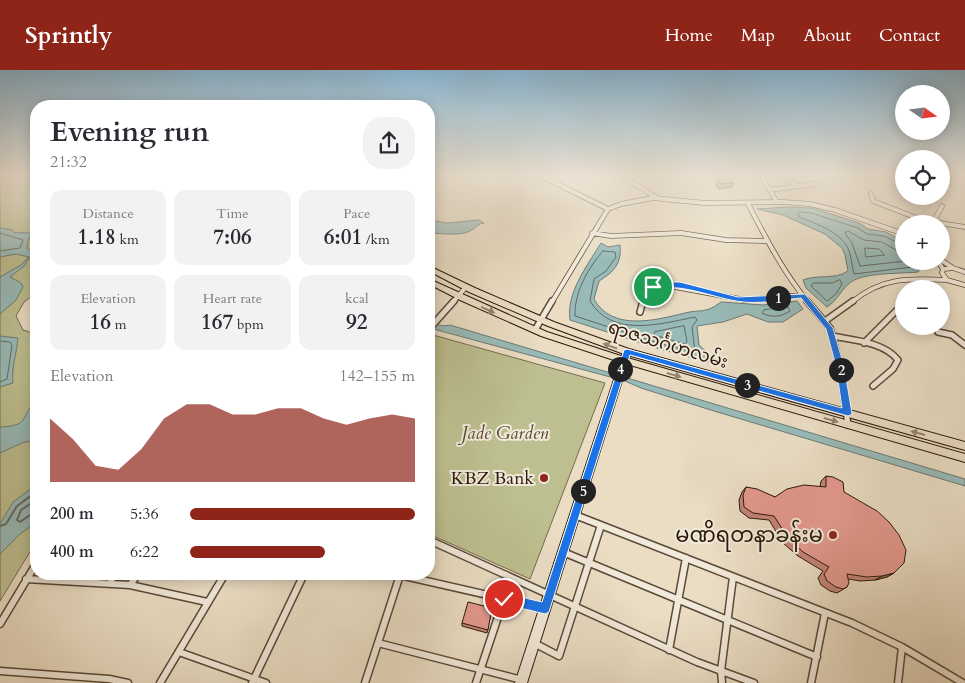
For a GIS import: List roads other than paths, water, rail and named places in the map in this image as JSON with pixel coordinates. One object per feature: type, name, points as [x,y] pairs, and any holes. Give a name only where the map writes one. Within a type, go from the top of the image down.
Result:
[{"type":"main road","name":"ရာဇသင်္ဂဟလမ်း","points":[[435,271],[466,287],[625,356],[848,413],[965,446]]},
{"type":"main road","name":"ရာဇသင်္ဂဟလမ်း","points":[[435,284],[535,330],[848,425],[965,458]]},
{"type":"street","points":[[595,203],[608,209]]},
{"type":"street","points":[[535,330],[608,209],[627,203]]},
{"type":"street","points":[[705,203],[768,203]]},
{"type":"street","points":[[787,203],[810,204],[835,210],[895,231]]},
{"type":"street","points":[[877,203],[909,215]]},
{"type":"street","points":[[748,204],[767,241],[793,284],[825,320],[832,336],[840,366],[848,413],[848,425]]},
{"type":"street","points":[[937,215],[942,206]]},
{"type":"street","points":[[950,225],[965,227]]},
{"type":"street","points":[[592,233],[611,236],[681,233],[726,240],[767,241]]},
{"type":"street","points":[[950,266],[964,271]]},
{"type":"street","points":[[926,279],[953,268]]},
{"type":"street","points":[[942,271],[947,280]]},
{"type":"street","points":[[825,320],[849,306],[874,286],[887,282],[926,279],[947,280]]},
{"type":"street","points":[[950,281],[964,285]]},
{"type":"street","points":[[640,312],[642,300],[653,287],[664,284],[680,284],[703,292],[738,299],[755,300],[803,295]]},
{"type":"street","points":[[435,322],[466,287]]},
{"type":"street","points":[[864,343],[895,311]]},
{"type":"street","points":[[948,335],[965,344]]},
{"type":"street","points":[[832,336],[864,343],[894,353],[898,360],[893,368],[873,386]]},
{"type":"street","points":[[378,643],[522,681],[625,356]]},
{"type":"street","points":[[575,515],[852,623],[902,647],[963,683]]},
{"type":"street","points":[[534,643],[559,656],[601,525]]},
{"type":"street","points":[[435,543],[669,650],[754,683]]},
{"type":"street","points":[[563,552],[817,657]]},
{"type":"street","points":[[669,650],[686,558]]},
{"type":"street","points":[[0,624],[30,574]]},
{"type":"street","points":[[722,683],[721,671],[732,577]]},
{"type":"street","points":[[26,580],[130,585],[207,602]]},
{"type":"street","points":[[110,584],[112,580]]},
{"type":"street","points":[[130,585],[134,580]]},
{"type":"street","points":[[160,683],[221,580]]},
{"type":"street","points":[[253,681],[301,580]]},
{"type":"street","points":[[365,683],[398,580]]},
{"type":"street","points":[[422,580],[545,608]]},
{"type":"street","points":[[476,683],[504,599]]},
{"type":"street","points":[[811,683],[825,613]]},
{"type":"street","points":[[898,683],[902,647]]},
{"type":"street","points":[[179,652],[253,681],[266,683]]},
{"type":"street","points":[[0,671],[109,679],[128,683]]},
{"type":"water","points":[[811,208],[859,223],[868,229],[886,232],[895,237],[895,270],[919,270],[918,272],[865,276],[857,279],[851,282],[827,307],[806,288],[803,280],[843,274],[848,271],[842,248],[825,234],[783,215],[757,209]]},
{"type":"water","points":[[479,220],[484,223],[466,233],[435,233],[435,221],[447,223]]},
{"type":"water","points":[[0,228],[12,230],[14,233],[30,233],[27,248],[30,250],[30,257],[24,266],[10,277],[21,283],[23,287],[16,300],[0,314],[0,277],[21,265],[29,257],[16,254],[0,257]]},
{"type":"water","points":[[601,243],[608,247],[620,245],[620,257],[613,270],[599,281],[594,299],[602,309],[612,316],[623,320],[648,320],[707,310],[721,302],[763,305],[797,301],[803,309],[783,322],[768,322],[747,314],[723,322],[697,326],[699,345],[722,366],[660,349],[570,320],[571,300],[574,290]]},
{"type":"water","points":[[435,324],[443,326],[450,325],[965,479],[965,486],[714,411],[641,388],[625,381],[435,329]]},
{"type":"water","points":[[0,336],[18,338],[13,383],[0,387]]},
{"type":"water","points":[[30,408],[30,442],[24,442],[0,453],[0,427],[21,422]]},
{"type":"water","points":[[30,489],[30,527],[20,534],[0,554],[0,524],[13,502]]},
{"type":"place","name":"KBZ Bank","points":[[544,478]]},
{"type":"place","name":"မဏိရတနာခန်းမ","points":[[833,535]]},
{"type":"park label","name":"Jade Garden","points":[[505,433]]}]
